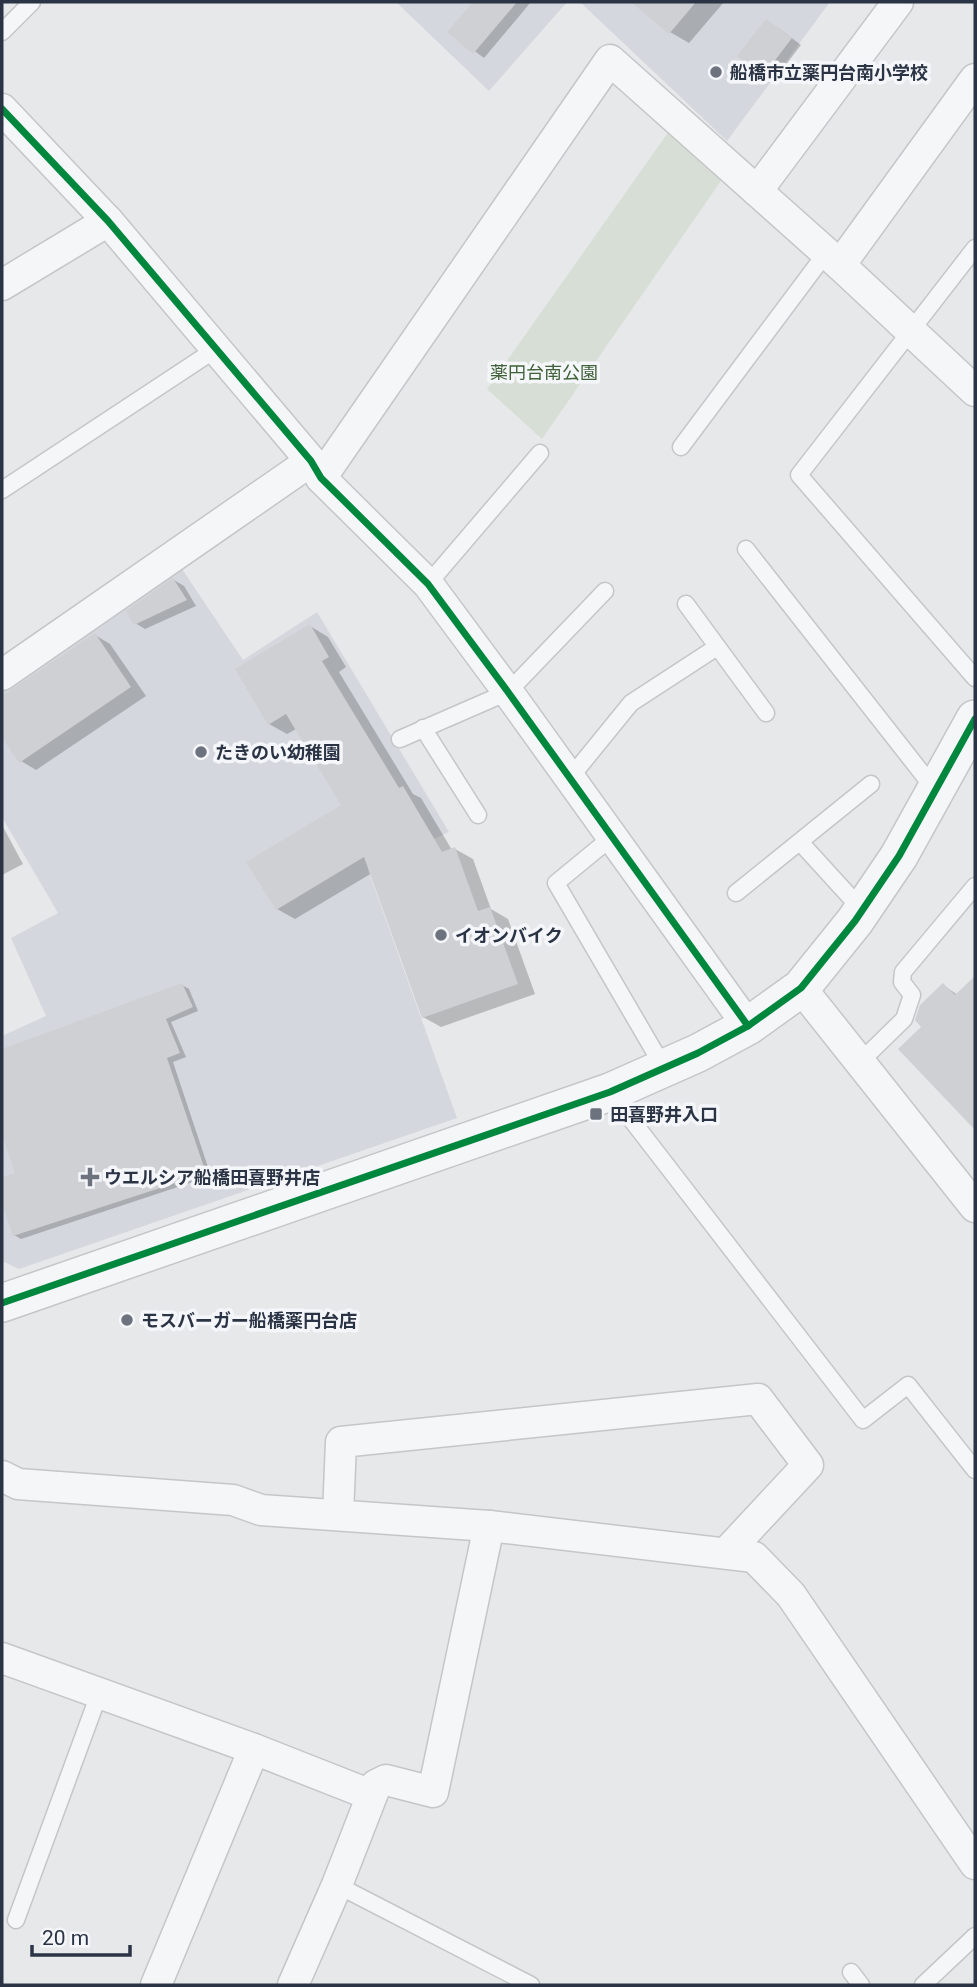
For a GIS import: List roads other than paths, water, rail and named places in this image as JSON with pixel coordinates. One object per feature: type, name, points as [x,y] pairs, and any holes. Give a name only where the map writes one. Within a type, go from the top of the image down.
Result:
[{"type":"street","points":[[757,191],[898,2]]},
{"type":"street","points":[[2,675],[316,470],[610,60],[833,259],[975,391]]},
{"type":"street","points":[[833,259],[975,79]]},
{"type":"street","points":[[2,109],[108,221],[316,470],[428,584],[748,1026]]},
{"type":"street","points":[[2,285],[108,221]]},
{"type":"street","points":[[2,1303],[610,1092],[748,1026],[801,988],[862,910],[899,856],[975,719]]},
{"type":"street","points":[[801,988],[975,1207]]},
{"type":"street","points":[[338,1515],[341,1443],[758,1399],[808,1465],[726,1553]]},
{"type":"street","points":[[2,1476],[18,1484],[233,1500],[261,1510],[489,1526],[754,1557],[791,1595],[975,1864]]},
{"type":"street","points":[[293,1985],[337,1885],[376,1785],[386,1780],[433,1792],[489,1526]]},
{"type":"street","points":[[2,1658],[254,1749],[371,1796]]},
{"type":"street","points":[[156,1985],[254,1749]]},
{"type":"lane","points":[[2,33],[32,2]]},
{"type":"lane","points":[[975,248],[799,475],[975,678]]},
{"type":"lane","points":[[681,447],[833,259]]},
{"type":"lane","points":[[2,490],[216,349]]},
{"type":"lane","points":[[428,584],[540,453]]},
{"type":"lane","points":[[746,549],[936,791]]},
{"type":"lane","points":[[400,739],[508,692],[605,591]]},
{"type":"lane","points":[[686,604],[766,713]]},
{"type":"lane","points":[[570,778],[631,703],[717,647]]},
{"type":"lane","points":[[423,728],[478,815]]},
{"type":"lane","points":[[736,893],[871,784]]},
{"type":"lane","points":[[612,837],[556,883],[664,1068]]},
{"type":"lane","points":[[800,842],[862,910]]},
{"type":"lane","points":[[860,1062],[904,1019],[912,995],[902,982],[903,972],[975,886]]},
{"type":"lane","points":[[610,1092],[863,1420],[908,1385],[975,1470]]},
{"type":"lane","points":[[16,1920],[99,1695]]},
{"type":"lane","points":[[337,1885],[531,1985]]},
{"type":"lane","points":[[923,1985],[975,1936]]},
{"type":"place","name":"船橋市立薬円台南小学校","points":[[716,72]]},
{"type":"place","name":"たきのい幼稚園","points":[[201,752]]},
{"type":"place","name":"イオンバイク","points":[[441,935]]},
{"type":"place","name":"田喜野井入口","points":[[596,1114]]},
{"type":"place","name":"ウエルシア船橋田喜野井店","points":[[90,1177]]},
{"type":"place","name":"モスバーガー船橋薬円台店","points":[[127,1320]]},
{"type":"park label","name":"薬円台南公園","points":[[544,372]]}]
